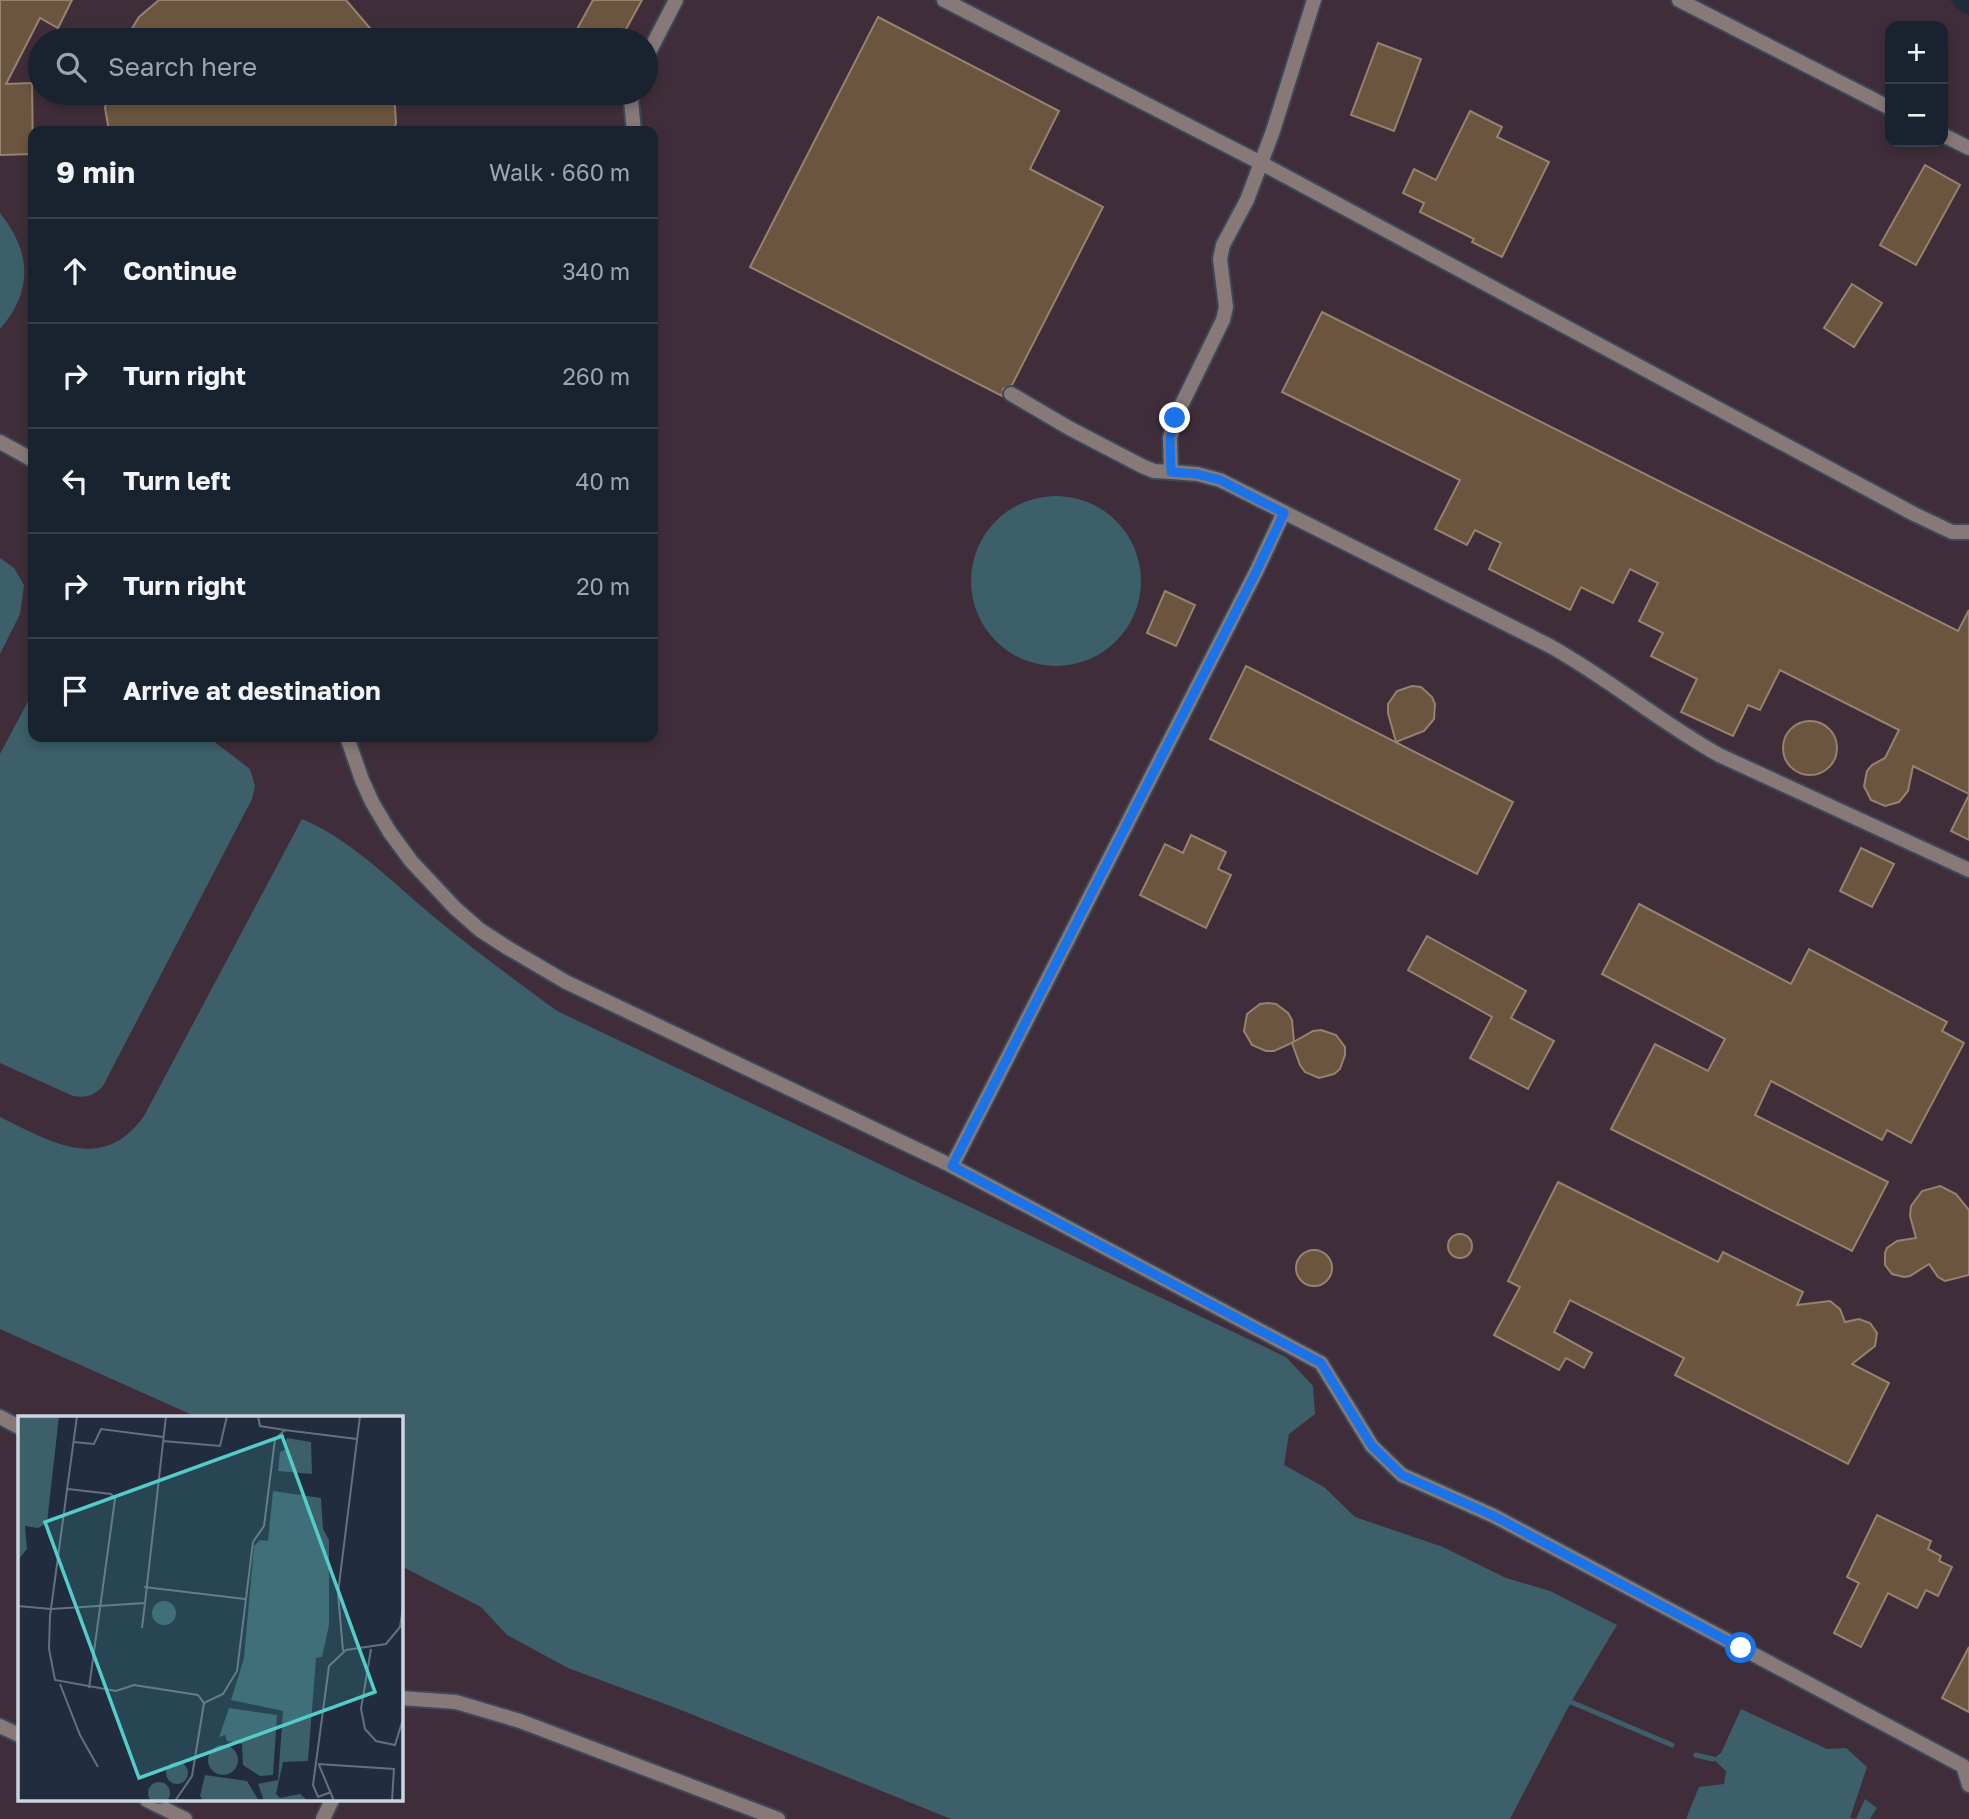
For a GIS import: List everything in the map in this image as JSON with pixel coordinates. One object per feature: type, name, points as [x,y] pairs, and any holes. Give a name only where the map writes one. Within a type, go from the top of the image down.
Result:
[{"type":"street","points":[[658,35],[676,0]]},
{"type":"street","points":[[944,0],[1261,163],[1913,514],[1952,532],[1969,532]]},
{"type":"street","points":[[1171,472],[1170,438],[1175,418],[1223,320],[1226,307],[1220,259],[1223,245],[1247,200],[1261,163],[1314,0]]},
{"type":"street","points":[[1679,0],[1885,105]]},
{"type":"street","points":[[631,105],[634,126]]},
{"type":"street","points":[[1948,138],[1969,148]]},
{"type":"street","points":[[1011,394],[1069,428],[1154,471],[1197,474],[1220,480],[1550,646],[1582,664],[1685,737],[1718,755],[1969,870]]},
{"type":"street","points":[[0,442],[28,457]]},
{"type":"street","points":[[952,1166],[1284,513]]},
{"type":"street","points":[[349,742],[362,780],[389,831],[433,887],[480,930],[566,982],[952,1166],[1321,1363],[1372,1446],[1402,1475],[1494,1516],[1963,1766],[1969,1785]]},
{"type":"street","points":[[0,1417],[18,1426]]},
{"type":"street","points":[[402,1698],[456,1702],[520,1721],[778,1819]]},
{"type":"street","points":[[0,1726],[18,1735]]},
{"type":"street","points":[[149,1801],[185,1819]]},
{"type":"street","points":[[323,1819],[332,1801]]},
{"type":"shaded area","points":[[0,0],[1950,0],[1958,10],[1969,15],[1969,1819],[0,1819]]},
{"type":"water","points":[[0,213],[18,242],[24,271],[19,300],[0,329]]},
{"type":"water","points":[[1056,496],[1089,502],[1116,521],[1135,548],[1141,581],[1135,614],[1116,641],[1089,660],[1056,666],[1023,660],[996,641],[977,614],[971,581],[977,548],[996,521],[1023,502]]},
{"type":"water","points":[[0,558],[14,568],[24,585],[20,614],[0,654]]},
{"type":"water","points":[[28,701],[28,742],[215,742],[250,769],[255,786],[252,799],[103,1086],[86,1096],[73,1096],[0,1063],[0,754]]},
{"type":"water","points":[[302,819],[355,850],[449,929],[557,1011],[1286,1357],[1313,1386],[1315,1414],[1289,1434],[1284,1465],[1324,1487],[1355,1517],[1443,1547],[1506,1578],[1550,1591],[1617,1625],[1571,1702],[1510,1819],[951,1819],[681,1710],[568,1668],[507,1635],[481,1607],[402,1567],[402,1416],[195,1416],[0,1329],[0,1117],[56,1143],[93,1149],[111,1144],[128,1134],[144,1116]]},
{"type":"water","points":[[1741,1709],[1827,1749],[1846,1748],[1867,1767],[1850,1818],[1856,1819],[1686,1819],[1699,1787],[1724,1784],[1726,1771],[1713,1759],[1721,1753]]},
{"type":"water","points":[[1865,1799],[1877,1808],[1870,1819],[1856,1819]]},
{"type":"building","points":[[0,0],[72,0],[58,28],[40,18],[35,28],[28,28],[28,41],[6,84],[28,83],[28,105],[32,105],[33,126],[28,126],[28,154],[0,155]]},
{"type":"building","points":[[159,0],[346,0],[370,28],[132,28],[139,17]]},
{"type":"building","points":[[593,0],[642,0],[627,28],[578,28]]},
{"type":"building","points":[[878,17],[1059,111],[1030,169],[1103,207],[1012,385],[1003,389],[1002,396],[750,267]]},
{"type":"building","points":[[1378,43],[1421,59],[1394,131],[1351,115]]},
{"type":"building","points":[[106,105],[395,105],[396,123],[395,126],[108,126]]},
{"type":"building","points":[[1470,111],[1502,127],[1497,137],[1549,162],[1502,257],[1472,242],[1474,239],[1420,212],[1424,203],[1403,193],[1414,169],[1436,180]]},
{"type":"building","points":[[1925,165],[1960,185],[1916,265],[1880,245]]},
{"type":"building","points":[[1852,284],[1882,303],[1854,347],[1824,328]]},
{"type":"building","points":[[1322,312],[1958,631],[1969,610],[1969,794],[1913,766],[1908,791],[1899,802],[1885,806],[1871,800],[1864,786],[1867,771],[1885,758],[1899,730],[1780,670],[1760,710],[1748,705],[1733,736],[1681,712],[1697,679],[1651,656],[1663,633],[1639,621],[1658,583],[1630,569],[1613,603],[1581,587],[1570,610],[1489,569],[1501,543],[1475,530],[1467,545],[1435,529],[1460,480],[1282,392]]},
{"type":"building","points":[[1165,591],[1195,605],[1176,646],[1147,633]]},
{"type":"building","points":[[1246,666],[1513,802],[1477,874],[1210,739]]},
{"type":"building","points":[[1412,686],[1421,687],[1432,697],[1435,704],[1434,719],[1424,731],[1396,742],[1388,704],[1397,691]]},
{"type":"building","points":[[1810,721],[1829,729],[1837,748],[1829,767],[1810,775],[1791,767],[1783,748],[1791,729]]},
{"type":"building","points":[[1969,795],[1969,840],[1951,831]]},
{"type":"building","points":[[1191,835],[1226,852],[1218,869],[1231,875],[1206,928],[1140,895],[1165,844],[1183,853]]},
{"type":"building","points":[[1861,848],[1894,864],[1872,907],[1840,891]]},
{"type":"building","points":[[1639,904],[1791,984],[1809,949],[1947,1022],[1942,1031],[1964,1043],[1911,1143],[1887,1130],[1882,1140],[1771,1081],[1755,1115],[1888,1182],[1852,1251],[1611,1129],[1655,1044],[1708,1071],[1725,1039],[1602,974]]},
{"type":"building","points":[[1427,936],[1526,991],[1511,1018],[1554,1041],[1528,1089],[1470,1058],[1492,1017],[1408,970]]},
{"type":"building","points":[[1260,1004],[1276,1004],[1288,1013],[1292,1020],[1294,1042],[1274,1051],[1266,1051],[1252,1045],[1244,1031],[1247,1014]]},
{"type":"building","points":[[1321,1030],[1336,1035],[1345,1047],[1345,1055],[1340,1069],[1334,1074],[1319,1078],[1305,1072],[1292,1043],[1313,1031]]},
{"type":"building","points":[[1558,1182],[1718,1262],[1723,1252],[1803,1292],[1797,1305],[1830,1301],[1840,1309],[1845,1322],[1859,1319],[1870,1323],[1877,1333],[1875,1346],[1852,1364],[1889,1383],[1848,1464],[1675,1375],[1684,1358],[1570,1300],[1554,1332],[1592,1353],[1584,1368],[1566,1358],[1559,1370],[1494,1335],[1520,1287],[1508,1281]]},
{"type":"building","points":[[1940,1186],[1956,1194],[1969,1210],[1969,1275],[1945,1281],[1938,1277],[1929,1264],[1910,1276],[1892,1274],[1885,1265],[1887,1248],[1897,1241],[1916,1238],[1910,1216],[1911,1206],[1922,1191]]},
{"type":"building","points":[[1455,1234],[1465,1234],[1472,1241],[1472,1251],[1465,1258],[1455,1258],[1448,1251],[1448,1241]]},
{"type":"building","points":[[1314,1250],[1327,1255],[1332,1268],[1327,1281],[1314,1286],[1301,1281],[1296,1268],[1301,1255]]},
{"type":"building","points":[[1877,1515],[1931,1541],[1928,1549],[1941,1556],[1939,1561],[1952,1567],[1938,1596],[1926,1590],[1917,1608],[1888,1593],[1861,1647],[1834,1633],[1859,1583],[1847,1577]]},
{"type":"building","points":[[1969,1647],[1969,1712],[1942,1698]]},
{"type":"waterway","points":[[1571,1702],[1672,1745]]},
{"type":"waterway","points":[[1696,1755],[1713,1759]]},
{"type":"route","points":[[1175,418],[1170,438],[1171,472],[1197,474],[1220,480],[1284,513],[952,1166],[1321,1363],[1372,1446],[1402,1475],[1494,1516],[1741,1648]]}]
